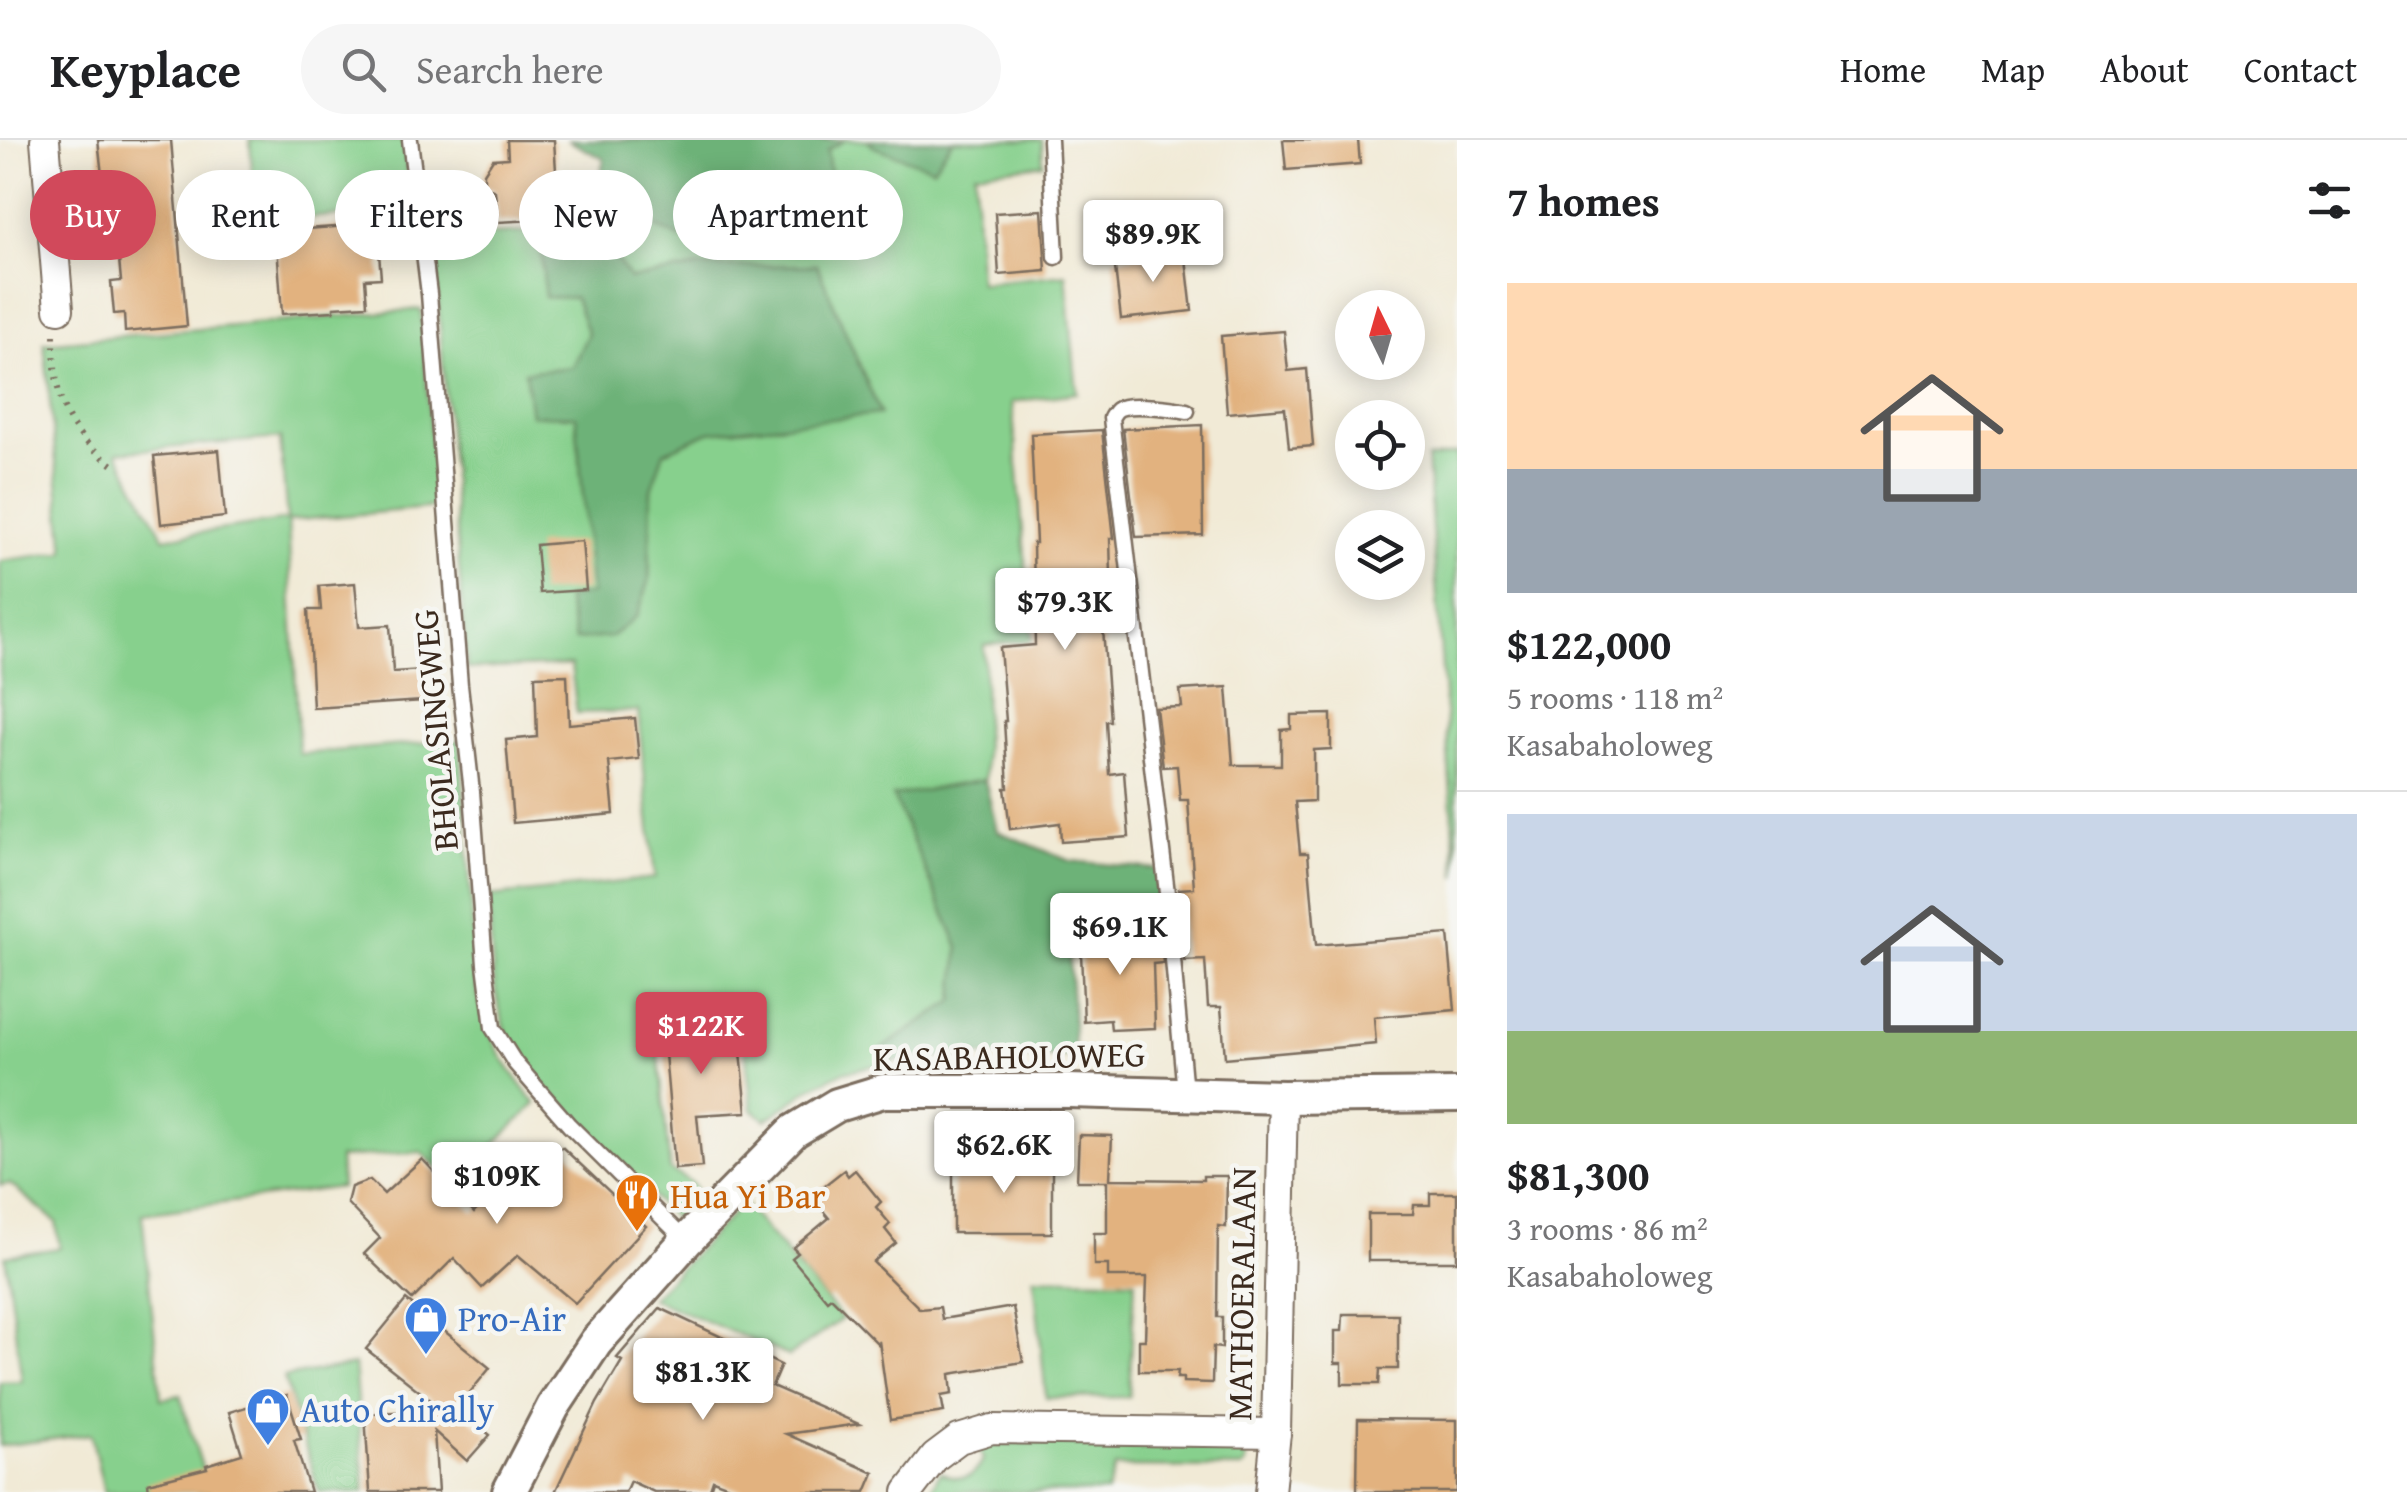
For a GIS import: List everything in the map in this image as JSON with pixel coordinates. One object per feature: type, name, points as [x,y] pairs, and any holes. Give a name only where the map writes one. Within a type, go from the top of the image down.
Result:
[{"type":"street","points":[[44,140],[59,309]]},
{"type":"street","name":"KASABAHOLOWEG","points":[[510,1492],[553,1406],[596,1342],[686,1241],[794,1131],[837,1106],[882,1091],[1457,1095]]},
{"type":"street","name":"MATHOERALAAN","points":[[1270,1492],[1276,1433],[1283,1096]]},
{"type":"street","points":[[908,1492],[935,1457],[958,1440],[992,1430],[1276,1433]]},
{"type":"lane","name":"BHOLASINGWEG","points":[[410,140],[429,294],[460,685],[493,1028],[515,1062],[569,1125],[686,1241]]},
{"type":"lane","points":[[1050,140],[1056,257]]},
{"type":"lane","points":[[1184,1092],[1166,893],[1111,418],[1122,407],[1187,411]]},
{"type":"path","points":[[59,309],[54,365],[64,413],[96,453],[117,468]]},
{"type":"green space","points":[[250,140],[404,140],[407,170],[335,170],[335,216],[315,217],[315,170],[252,170]]},
{"type":"green space","points":[[567,140],[845,140],[827,150],[830,170],[673,170],[673,235],[653,226],[653,170],[601,170],[604,159]]},
{"type":"green space","points":[[845,140],[868,140],[874,147],[953,140],[1042,140],[1043,164],[975,172],[979,283],[1066,274],[1077,393],[1012,402],[1032,640],[984,645],[985,780],[893,796],[959,947],[954,1001],[880,1050],[892,1062],[843,1072],[809,1089],[766,1120],[752,1109],[740,1002],[654,1007],[670,1170],[692,1184],[697,1195],[688,1211],[672,1217],[518,1054],[497,998],[489,897],[655,878],[638,711],[577,713],[571,665],[467,669],[435,260],[499,260],[499,234],[519,232],[519,260],[542,260],[545,297],[575,298],[588,334],[572,367],[526,372],[576,415],[591,594],[566,599],[575,640],[649,582],[651,489],[663,452],[709,432],[880,413],[817,265],[701,267],[630,279],[616,260],[653,260],[653,226],[673,235],[673,260],[903,260],[903,170],[808,170],[827,150]]},
{"type":"green space","points":[[868,140],[953,140],[933,168],[874,147]]},
{"type":"green space","points":[[542,260],[617,260],[630,279],[701,267],[817,265],[880,414],[709,432],[664,452],[651,489],[649,582],[637,616],[611,637],[575,640],[566,598],[591,594],[576,416],[531,415],[525,372],[572,367],[588,334],[575,298],[545,297]]},
{"type":"green space","points":[[421,309],[436,507],[288,521],[299,754],[460,740],[477,990],[499,1051],[536,1104],[454,1183],[421,1152],[339,1158],[341,1187],[142,1214],[161,1399],[181,1395],[210,1492],[104,1492],[91,1434],[0,1446],[0,1382],[22,1381],[5,1256],[60,1248],[56,1222],[10,1184],[0,1185],[0,561],[65,552],[44,343]],"holes":[[[280,438],[287,520],[164,538],[117,452]]]},
{"type":"green space","points":[[1457,453],[1457,878],[1427,459]]},
{"type":"green space","points":[[985,780],[997,831],[1070,861],[1157,869],[1160,915],[1067,921],[1075,1057],[970,1056],[892,1062],[880,1050],[954,1001],[959,947],[893,796]]},
{"type":"green space","points":[[743,1203],[842,1319],[789,1356],[651,1298]]},
{"type":"green space","points":[[1034,1277],[1135,1280],[1129,1397],[1046,1398]]},
{"type":"green space","points":[[354,1365],[365,1492],[319,1492],[284,1377]]},
{"type":"green space","points":[[995,1443],[1240,1447],[1246,1464],[1242,1468],[1115,1467],[1107,1492],[930,1492],[940,1472],[960,1478],[976,1472],[983,1459],[978,1448]]},
{"type":"building","points":[[98,140],[171,140],[176,260],[181,260],[187,326],[125,332],[124,313],[114,314],[111,282],[121,281],[119,260],[156,260],[156,170],[101,170]]},
{"type":"building","points":[[507,140],[554,140],[556,170],[519,170],[519,221],[499,222],[499,170],[486,170],[493,159],[508,158]]},
{"type":"building","points":[[1283,140],[1358,140],[1360,164],[1286,170]]},
{"type":"building","points":[[1042,210],[1046,271],[999,275],[995,213]]},
{"type":"building","points":[[335,227],[335,260],[380,260],[381,278],[365,279],[367,305],[282,314],[278,260],[315,260],[315,228]]},
{"type":"building","points":[[1185,250],[1192,311],[1121,319],[1114,259]]},
{"type":"building","points":[[1284,331],[1288,371],[1307,369],[1313,446],[1289,448],[1285,408],[1227,413],[1221,336]]},
{"type":"building","points":[[1202,425],[1203,535],[1136,537],[1123,429]]},
{"type":"building","points":[[1102,430],[1114,538],[1110,538],[1112,616],[1102,616],[1110,721],[1106,721],[1109,774],[1124,772],[1129,837],[1061,842],[1060,823],[1010,829],[1000,648],[1035,645],[1031,434]]},
{"type":"building","points":[[219,450],[225,517],[161,524],[154,456]]},
{"type":"building","points":[[582,541],[586,590],[540,593],[536,545]]},
{"type":"building","points":[[355,583],[359,627],[390,625],[393,672],[422,670],[423,701],[313,708],[308,610],[321,610],[319,586]]},
{"type":"building","points":[[567,675],[569,724],[635,718],[639,759],[609,762],[614,814],[513,823],[506,740],[537,737],[535,676]]},
{"type":"building","points":[[1227,687],[1233,765],[1281,765],[1281,730],[1291,729],[1291,715],[1331,714],[1331,749],[1314,750],[1314,801],[1295,802],[1300,853],[1308,853],[1316,945],[1448,934],[1455,1010],[1374,1017],[1376,1044],[1225,1058],[1221,1007],[1208,1007],[1205,960],[1184,961],[1179,889],[1194,888],[1188,800],[1180,800],[1177,766],[1163,767],[1156,708],[1182,707],[1180,690]]},
{"type":"building","points":[[1110,928],[1111,935],[1160,933],[1163,963],[1153,964],[1155,1028],[1111,1030],[1110,1020],[1084,1022],[1080,930]]},
{"type":"building","points":[[737,1012],[747,1112],[697,1115],[702,1167],[675,1169],[662,1019]]},
{"type":"building","points":[[1079,1135],[1112,1136],[1110,1179],[1203,1180],[1203,1176],[1227,1176],[1226,1227],[1218,1226],[1217,1317],[1222,1317],[1222,1348],[1213,1347],[1212,1383],[1183,1382],[1183,1378],[1177,1378],[1178,1371],[1139,1371],[1139,1340],[1145,1340],[1147,1277],[1108,1277],[1108,1265],[1094,1265],[1094,1233],[1107,1233],[1107,1181],[1077,1181]]},
{"type":"building","points":[[562,1147],[646,1226],[575,1303],[518,1255],[482,1288],[454,1258],[412,1300],[364,1254],[380,1238],[347,1203],[351,1187],[370,1180],[384,1194],[422,1159],[474,1213],[506,1177],[519,1191]]},
{"type":"building","points":[[974,1158],[1052,1158],[1052,1233],[953,1233],[953,1168],[975,1168]]},
{"type":"building","points":[[844,1170],[848,1176],[855,1170],[881,1202],[876,1207],[890,1224],[885,1229],[896,1243],[873,1262],[920,1309],[940,1307],[942,1319],[1013,1307],[1023,1362],[950,1374],[952,1394],[941,1396],[944,1412],[890,1420],[879,1341],[878,1344],[831,1297],[827,1300],[792,1258],[798,1253],[793,1248],[829,1218],[811,1196]]},
{"type":"building","points":[[1430,1193],[1457,1193],[1457,1261],[1368,1261],[1368,1214],[1413,1214],[1414,1205],[1430,1205]]},
{"type":"building","points":[[406,1300],[490,1368],[457,1408],[490,1435],[467,1461],[434,1431],[438,1492],[370,1492],[365,1414],[442,1409],[366,1349]]},
{"type":"building","points":[[660,1308],[781,1365],[772,1386],[859,1424],[786,1434],[874,1473],[866,1492],[744,1492],[713,1480],[709,1492],[654,1492],[630,1481],[625,1492],[555,1492],[597,1403],[622,1361],[617,1358]]},
{"type":"building","points":[[1343,1314],[1398,1314],[1398,1369],[1380,1369],[1379,1384],[1342,1384],[1342,1363],[1335,1363],[1335,1331],[1342,1331]]},
{"type":"building","name":"Auto Chirally","points":[[287,1395],[301,1439],[294,1440],[310,1492],[149,1492],[148,1483],[207,1468],[206,1465],[242,1454],[229,1412]]},
{"type":"building","points":[[1358,1419],[1457,1420],[1457,1492],[1357,1492]]},
{"type":"place","name":"Hua Yi Bar","points":[[637,1233]]},
{"type":"place","name":"Pro-Air","points":[[426,1356]]},
{"type":"place","name":"Auto Chirally","points":[[268,1447]]}]
